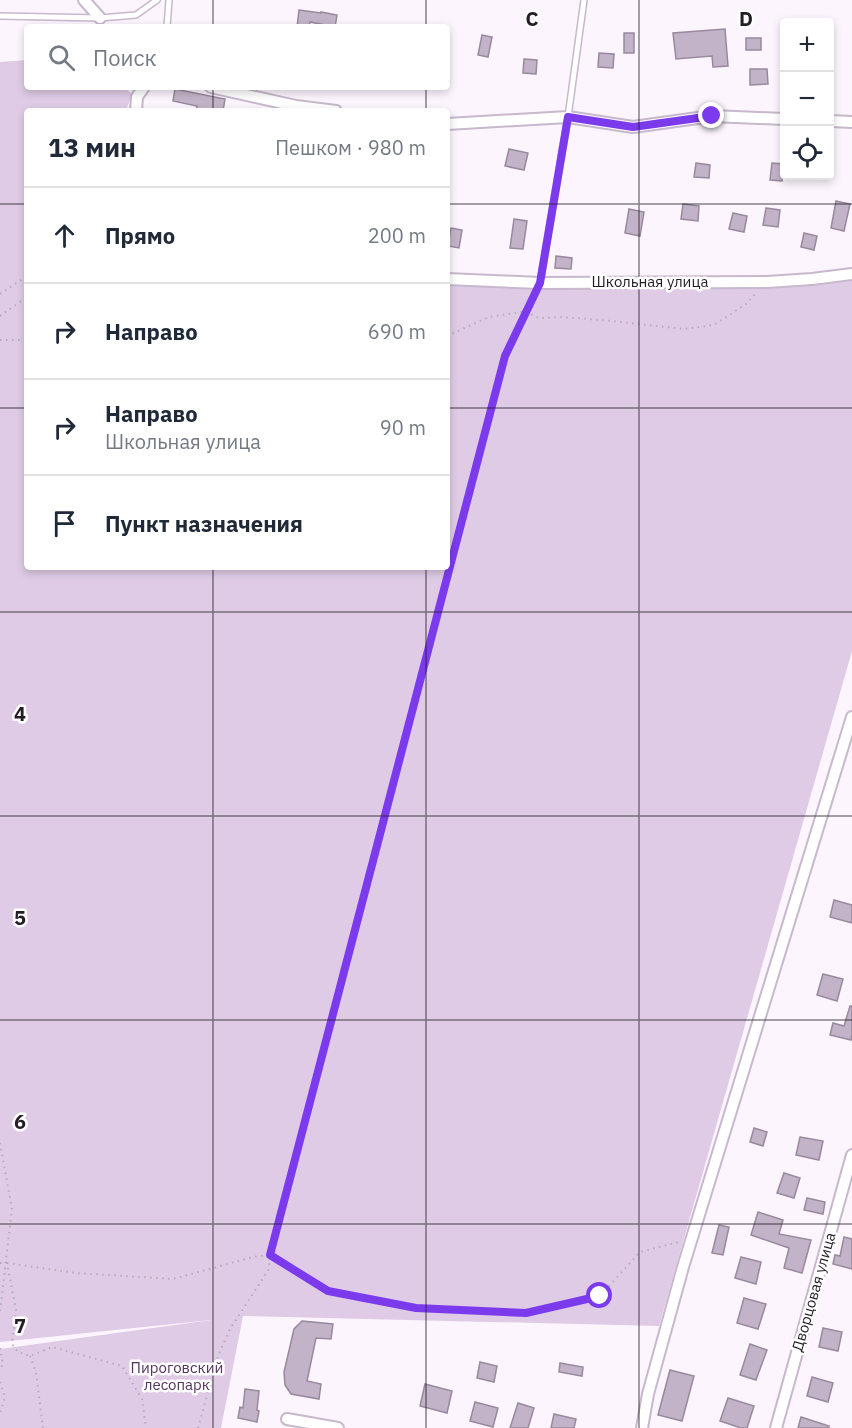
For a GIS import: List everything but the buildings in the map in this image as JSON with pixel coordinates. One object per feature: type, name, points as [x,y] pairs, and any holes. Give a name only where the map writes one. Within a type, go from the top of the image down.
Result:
[{"type":"street","points":[[84,0],[100,18]]},
{"type":"street","points":[[136,108],[137,97],[142,90]]},
{"type":"street","points":[[224,90],[312,108]]},
{"type":"street","points":[[450,124],[568,117],[633,127],[712,116],[780,119]]},
{"type":"street","points":[[834,121],[852,122]]},
{"type":"street","name":"Школьная улица","points":[[450,279],[540,283],[767,282],[852,274]]},
{"type":"street","points":[[642,1428],[648,1394],[692,1238],[852,717]]},
{"type":"street","name":"Дворцовая улица","points":[[776,1428],[852,1155]]},
{"type":"street","points":[[287,1419],[338,1428]]},
{"type":"lane","points":[[0,16],[100,18],[136,15],[157,0]]},
{"type":"lane","points":[[167,24],[169,0]]},
{"type":"lane","points":[[540,283],[568,117],[584,0]]},
{"type":"path","points":[[0,294],[24,278]]},
{"type":"path","points":[[450,335],[489,317],[527,311],[535,317],[542,318],[563,317],[684,329],[714,325],[746,304],[767,282]]},
{"type":"path","points":[[450,566],[505,356],[540,283]]},
{"type":"path","points":[[0,316],[24,299]]},
{"type":"path","points":[[0,340],[24,340]]},
{"type":"path","points":[[198,1428],[218,1356],[230,1329],[269,1269],[270,1255],[449,570]]},
{"type":"path","points":[[0,1143],[12,1209],[0,1312]]},
{"type":"path","points":[[0,1263],[76,1273],[173,1279],[253,1257],[270,1255],[328,1291],[416,1308],[526,1313],[600,1296],[640,1252],[692,1238]]},
{"type":"path","points":[[7,1263],[16,1310],[12,1344],[18,1352],[30,1356],[52,1347],[122,1366],[142,1399],[146,1428]]},
{"type":"path","points":[[0,1348],[3,1364],[0,1370]]},
{"type":"path","points":[[30,1356],[36,1372],[43,1428]]},
{"type":"path","points":[[0,1382],[5,1397],[0,1414]]},
{"type":"green space","name":"Пироговский лесопарк","points":[[24,60],[24,90],[127,90],[132,94],[127,108],[24,108],[24,570],[450,570],[450,281],[540,283],[852,280],[852,651],[659,1326],[243,1316],[221,1428],[0,1428],[0,1349],[211,1320],[0,1342],[0,62]]},
{"type":"route","points":[[600,1296],[526,1313],[416,1308],[328,1291],[270,1255],[505,356],[540,283],[568,117],[633,127],[712,116]]}]
